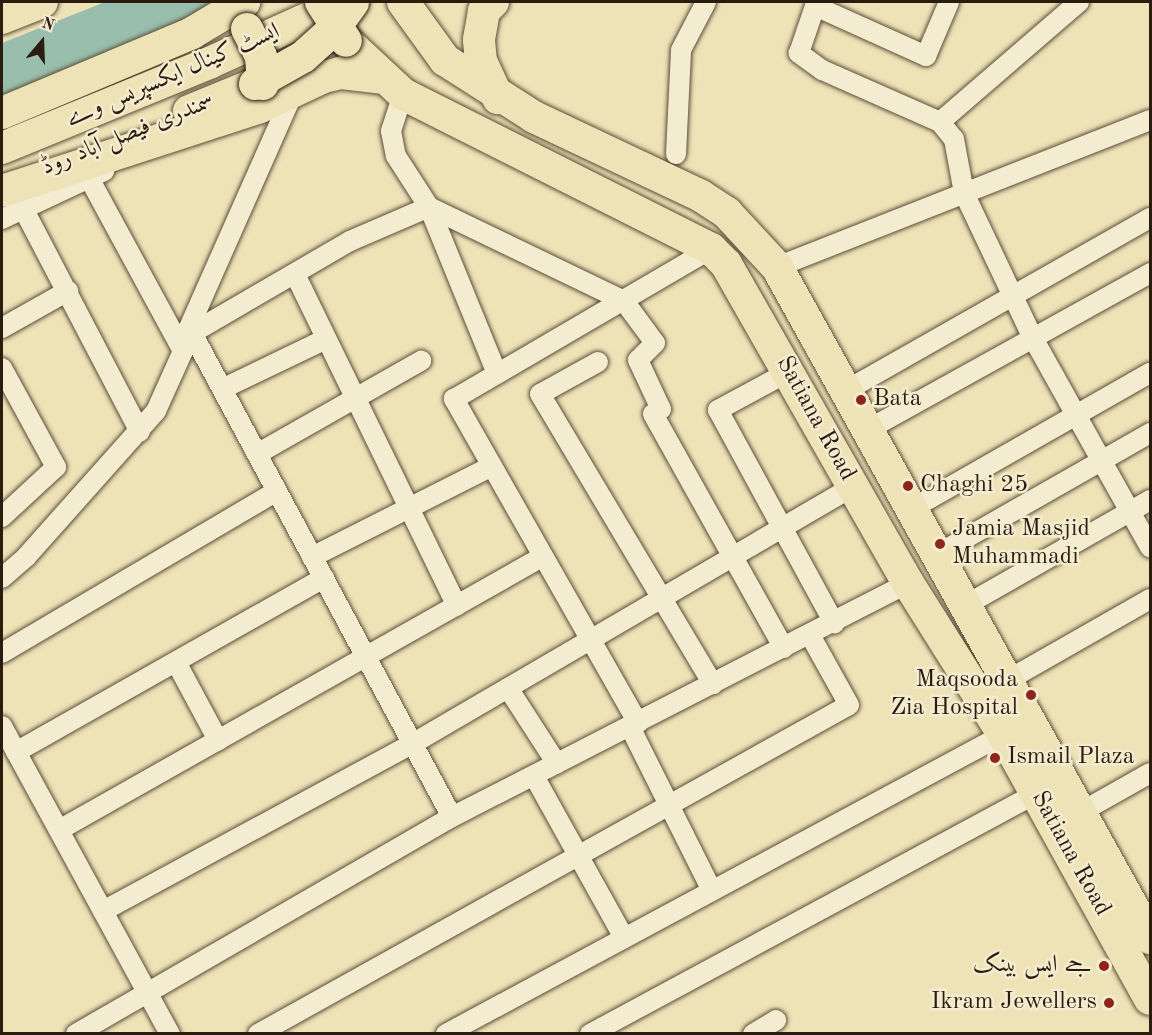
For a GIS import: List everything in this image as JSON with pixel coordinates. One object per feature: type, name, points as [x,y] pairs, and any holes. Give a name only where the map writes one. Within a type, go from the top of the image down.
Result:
[{"type":"main road","points":[[2,18],[42,2]]},
{"type":"main road","name":"Satiana Road","points":[[321,2],[347,42],[393,86],[711,249],[739,283],[908,584],[1003,734],[1150,999]]},
{"type":"main road","name":"ایسٹ کینال ایکسپریس وے","points":[[2,147],[209,63],[344,2]]},
{"type":"main road","points":[[13,200],[252,98],[333,30],[353,2]]},
{"type":"main road","points":[[493,2],[484,11],[478,40],[481,61],[498,98]]},
{"type":"main road","name":"Satiana Road","points":[[405,6],[445,60],[498,98],[727,213],[777,267],[1150,938]]},
{"type":"main road","points":[[2,113],[234,12],[261,56],[252,98]]},
{"type":"main road","points":[[252,98],[293,93],[340,73],[393,86]]},
{"type":"main road","name":"سمندری فیصل آباد روڈ","points":[[2,186],[252,98]]},
{"type":"main road","points":[[635,210],[652,174]]},
{"type":"street","points":[[676,154],[681,50],[706,2]]},
{"type":"street","points":[[949,2],[926,56],[815,6],[799,52],[822,70],[940,122],[954,139],[964,193],[1033,338],[1150,547]]},
{"type":"street","points":[[940,122],[1079,2]]},
{"type":"street","points":[[393,86],[391,131],[396,156],[429,207],[497,374]]},
{"type":"street","points":[[2,578],[26,557],[140,432],[156,411],[293,93]]},
{"type":"street","points":[[2,219],[13,200],[89,178],[252,98]]},
{"type":"street","points":[[777,267],[1150,120]]},
{"type":"street","points":[[89,178],[187,339],[222,389],[452,817]]},
{"type":"street","points":[[13,200],[68,291],[140,432]]},
{"type":"street","points":[[187,339],[350,241],[429,207],[624,301],[655,344],[639,360],[661,409],[653,414],[784,648]]},
{"type":"street","points":[[847,390],[1150,218]]},
{"type":"street","points":[[711,249],[453,399],[489,467],[590,640],[634,725],[669,805],[712,891]]},
{"type":"street","points":[[869,429],[1150,273]]},
{"type":"street","points":[[294,274],[457,606]]},
{"type":"street","points":[[2,328],[68,291]]},
{"type":"street","points":[[222,389],[326,339]]},
{"type":"street","points":[[257,454],[421,361]]},
{"type":"street","points":[[598,362],[540,394],[713,684]]},
{"type":"street","points":[[2,368],[56,467],[2,517]]},
{"type":"street","points":[[790,371],[718,410],[834,623]]},
{"type":"street","points":[[913,508],[1150,373]]},
{"type":"street","points":[[938,554],[1150,433]]},
{"type":"street","points":[[312,557],[489,467]]},
{"type":"street","points":[[103,911],[412,744],[852,487]]},
{"type":"street","points":[[2,653],[277,491]]},
{"type":"street","points":[[966,604],[1150,500]]},
{"type":"street","points":[[59,830],[542,557]]},
{"type":"street","points":[[16,752],[324,578]]},
{"type":"street","points":[[76,1034],[146,990],[452,817],[908,584]]},
{"type":"street","points":[[1008,680],[1150,598]]},
{"type":"street","points":[[258,1034],[849,705],[810,635]]},
{"type":"street","points":[[176,662],[218,740]]},
{"type":"street","points":[[508,688],[557,764]]},
{"type":"street","points":[[2,726],[170,1034]]},
{"type":"street","points":[[446,1034],[1003,734]]},
{"type":"street","points":[[1081,812],[1150,773]]},
{"type":"street","points":[[534,776],[624,938]]},
{"type":"street","points":[[590,1034],[1037,793]]},
{"type":"street","points":[[753,1034],[776,1020]]},
{"type":"shaded area","points":[[105,2],[232,2],[2,99],[2,43]]},
{"type":"place","name":"Bata","points":[[861,400]]},
{"type":"place","name":"Chaghi 25","points":[[908,486]]},
{"type":"place","name":"Jamia Masjid Muhammadi","points":[[940,544]]},
{"type":"place","name":"Maqsooda Zia Hospital","points":[[1031,695]]},
{"type":"place","name":"Ismail Plaza","points":[[995,758]]},
{"type":"place","name":"جے ایس بینک","points":[[1104,966]]},
{"type":"place","name":"Ikram Jewellers","points":[[1109,1003]]}]
